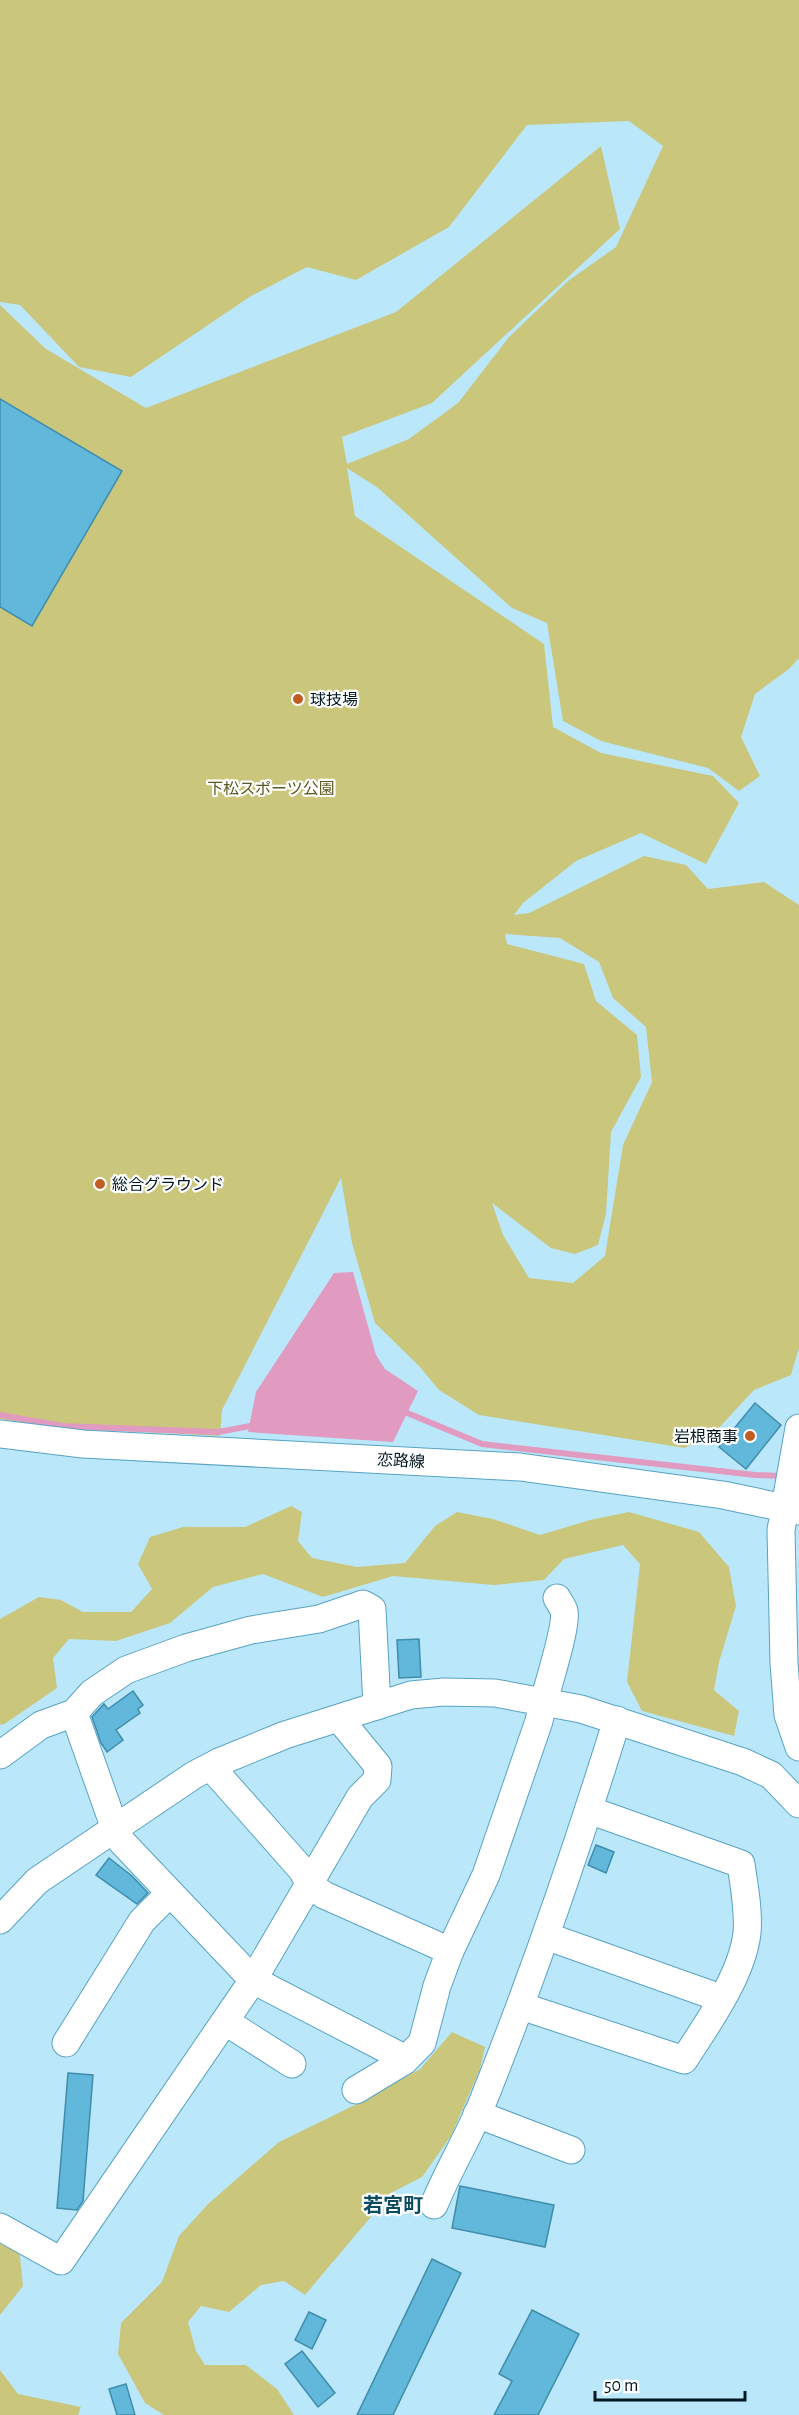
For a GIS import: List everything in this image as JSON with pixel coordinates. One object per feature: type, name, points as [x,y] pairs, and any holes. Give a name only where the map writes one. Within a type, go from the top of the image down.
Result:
[{"type":"street","points":[[799,1428],[791,1510],[781,1570],[788,1715],[799,1747]]},
{"type":"street","name":"恋路線","points":[[0,1434],[83,1444],[520,1467],[723,1495],[791,1510]]},
{"type":"street","points":[[356,2090],[404,2061],[422,2043],[437,1986],[450,1951],[486,1875],[539,1721],[561,1638],[564,1612],[557,1598]]},
{"type":"street","points":[[0,1755],[40,1725],[74,1713],[92,1693],[126,1670],[186,1648],[251,1630],[319,1619],[363,1604],[372,1609],[377,1706]]},
{"type":"street","points":[[0,1920],[37,1881],[194,1775],[219,1762],[285,1735],[411,1695],[444,1692],[495,1693],[581,1709],[743,1762],[771,1775],[799,1804]]},
{"type":"street","points":[[74,1713],[115,1829],[122,1842],[170,1893],[253,1980],[396,2054],[404,2061]]},
{"type":"street","points":[[0,2227],[61,2261],[226,2022],[310,1885],[360,1797],[377,1780],[378,1766],[346,1727],[343,1718]]},
{"type":"street","points":[[434,2205],[477,2114],[521,2006],[589,1810],[617,1720]]},
{"type":"street","points":[[219,1762],[218,1775],[302,1870],[310,1885],[324,1895],[450,1951]]},
{"type":"street","points":[[521,2006],[684,2060],[721,2000],[741,1957],[747,1932],[746,1897],[741,1864],[589,1810]]},
{"type":"street","points":[[66,2043],[142,1921],[170,1893]]},
{"type":"street","points":[[546,1936],[721,2000]]},
{"type":"street","points":[[226,2022],[292,2064]]},
{"type":"street","points":[[477,2114],[572,2150]]},
{"type":"green space","name":"下松スポーツ公園","points":[[0,0],[799,0],[799,658],[789,669],[755,694],[741,737],[760,776],[739,791],[708,768],[601,741],[563,721],[547,623],[512,608],[378,488],[347,468],[355,516],[544,644],[553,727],[601,753],[713,776],[739,803],[706,864],[641,833],[576,861],[523,903],[514,915],[529,913],[644,856],[686,865],[708,889],[764,882],[799,905],[799,1348],[791,1375],[754,1390],[715,1432],[685,1448],[479,1415],[439,1390],[419,1366],[375,1323],[352,1243],[341,1178],[222,1410],[220,1436],[51,1427],[0,1419],[0,305],[46,349],[146,408],[396,312],[601,146],[620,229],[432,403],[342,437],[347,464],[409,439],[458,403],[509,337],[568,281],[616,247],[663,146],[629,121],[527,125],[449,227],[356,280],[307,267],[251,296],[131,377],[79,367],[20,305],[0,302]],"holes":[[[505,934],[560,938],[599,962],[613,998],[646,1027],[652,1082],[623,1145],[605,1256],[573,1283],[529,1278],[503,1235],[492,1203],[551,1248],[575,1254],[598,1245],[606,1214],[611,1132],[641,1077],[637,1035],[596,1001],[584,964],[507,944]]]},
{"type":"green space","points":[[291,1506],[302,1512],[298,1541],[312,1558],[357,1567],[405,1563],[435,1526],[457,1512],[493,1519],[540,1535],[590,1520],[629,1512],[699,1532],[729,1567],[736,1606],[719,1662],[714,1690],[739,1711],[734,1736],[642,1711],[627,1682],[640,1564],[623,1545],[564,1559],[544,1580],[494,1585],[393,1576],[323,1597],[263,1574],[213,1587],[170,1623],[116,1641],[69,1639],[53,1658],[57,1688],[3,1725],[0,1724],[0,1619],[39,1597],[61,1600],[83,1612],[131,1612],[152,1589],[138,1564],[150,1537],[183,1527],[245,1527]]},
{"type":"green space","points":[[452,2032],[485,2047],[480,2069],[451,2136],[422,2177],[391,2193],[305,2295],[284,2281],[261,2285],[229,2312],[201,2306],[188,2322],[196,2351],[205,2365],[246,2365],[277,2389],[294,2415],[164,2415],[145,2403],[118,2354],[121,2323],[162,2282],[179,2236],[208,2204],[279,2142],[357,2104],[420,2069]]},
{"type":"green space","points":[[0,2231],[18,2238],[23,2286],[0,2315]]},
{"type":"green space","points":[[0,2370],[18,2394],[81,2407],[78,2415],[0,2415]]},
{"type":"shaded area","points":[[353,1272],[376,1355],[385,1369],[418,1391],[393,1442],[248,1432],[256,1392],[334,1273]]},
{"type":"building","points":[[0,399],[122,471],[32,626],[0,607]]},
{"type":"building","name":"岩根商事","points":[[755,1403],[781,1425],[746,1469],[719,1447]]},
{"type":"building","points":[[419,1639],[421,1677],[399,1678],[397,1640]]},
{"type":"building","points":[[133,1691],[143,1705],[138,1709],[140,1713],[116,1730],[123,1740],[107,1752],[101,1743],[92,1717],[104,1704],[108,1709]]},
{"type":"building","points":[[596,1845],[614,1852],[606,1873],[588,1865]]},
{"type":"building","points":[[109,1858],[132,1876],[148,1893],[137,1904],[96,1875]]},
{"type":"building","points":[[68,2073],[93,2075],[83,2201],[77,2210],[57,2208]]},
{"type":"building","points":[[460,2186],[554,2205],[545,2247],[452,2228]]},
{"type":"building","points":[[432,2259],[461,2273],[393,2415],[357,2415]]},
{"type":"building","points":[[532,2310],[579,2334],[538,2415],[494,2415],[512,2381],[499,2374]]},
{"type":"building","points":[[309,2312],[326,2320],[312,2349],[295,2340]]},
{"type":"building","points":[[302,2351],[335,2393],[318,2407],[285,2364]]},
{"type":"building","points":[[126,2384],[135,2415],[117,2415],[109,2389]]},
{"type":"waterway","points":[[400,1410],[482,1444],[755,1475],[784,1476]]},
{"type":"waterway","points":[[0,1415],[63,1426],[218,1432],[256,1425]]},
{"type":"place","name":"球技場","points":[[298,699]]},
{"type":"place","name":"総合グラウンド","points":[[100,1184]]},
{"type":"place","name":"岩根商事","points":[[750,1436]]},
{"type":"district","name":"若宮町","points":[[393,2205]]}]
